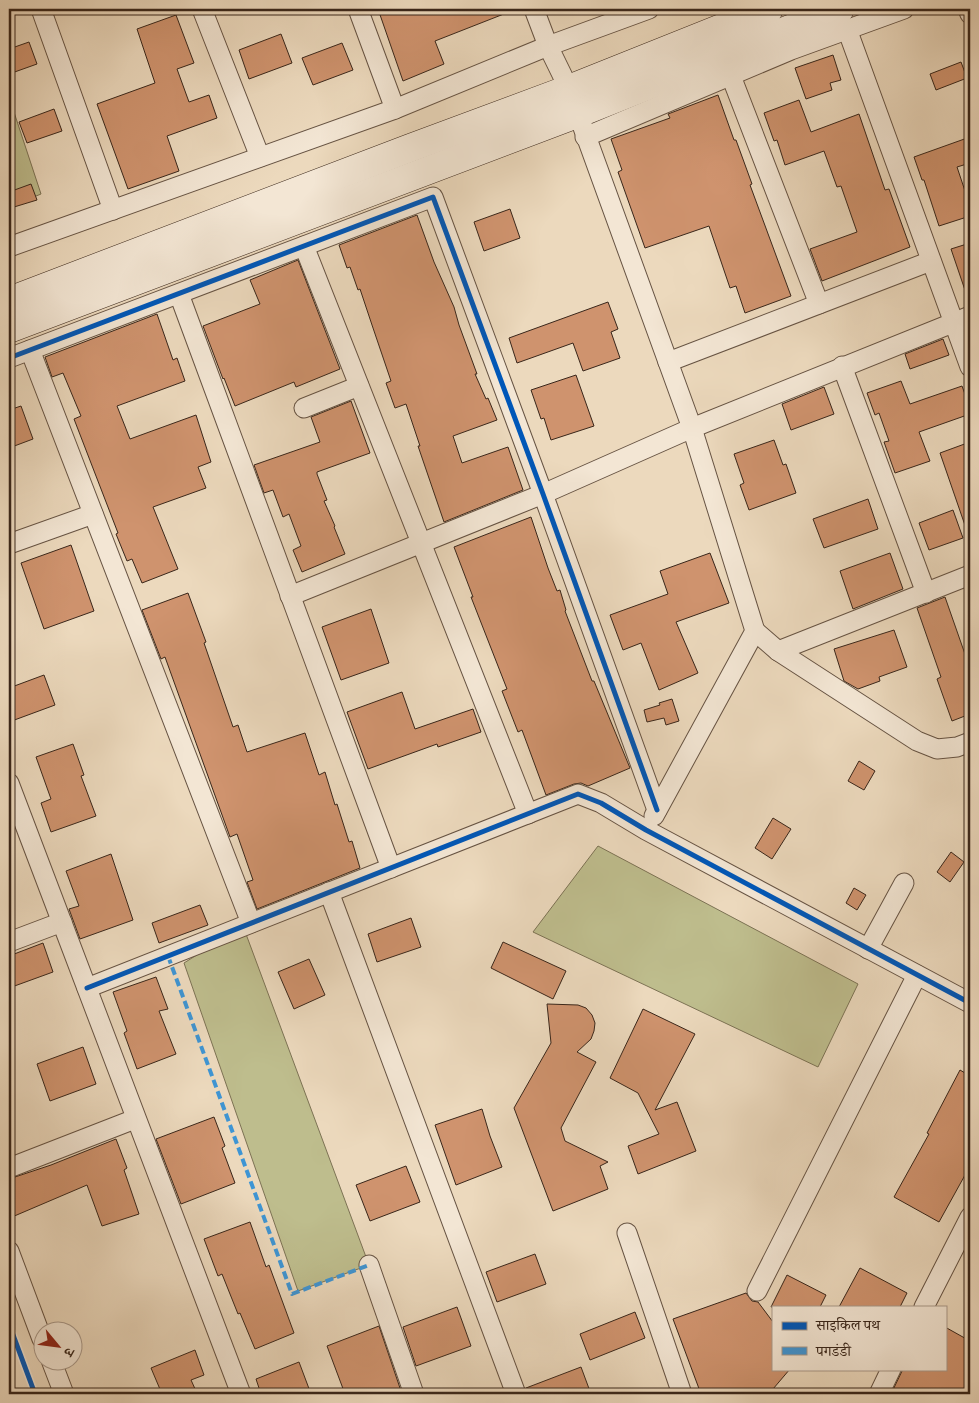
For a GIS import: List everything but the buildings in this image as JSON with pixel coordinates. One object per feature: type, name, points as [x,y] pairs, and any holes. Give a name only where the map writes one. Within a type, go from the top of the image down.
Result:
[{"type":"street","points":[[41,9],[113,210]]},
{"type":"street","points":[[202,9],[260,157]]},
{"type":"street","points":[[358,9],[395,109]]},
{"type":"street","points":[[534,9],[577,113],[692,428],[755,631],[778,651],[917,741],[937,749],[957,747],[970,742]]},
{"type":"street","points":[[9,247],[395,109],[548,46],[649,9]]},
{"type":"street","points":[[577,113],[769,9]]},
{"type":"street","points":[[9,329],[577,113],[843,19],[904,9]]},
{"type":"street","points":[[968,9],[970,14]]},
{"type":"street","points":[[9,301],[410,148],[577,113],[731,76],[791,50],[843,19]]},
{"type":"street","points":[[843,19],[932,260],[962,319],[970,367]]},
{"type":"street","points":[[731,76],[820,304]]},
{"type":"street","points":[[9,358],[433,197],[657,810]]},
{"type":"street","points":[[304,246],[528,814]]},
{"type":"street","points":[[668,362],[932,260]]},
{"type":"street","points":[[178,294],[391,868]]},
{"type":"street","points":[[290,596],[543,494],[692,428],[842,366],[962,319]]},
{"type":"street","points":[[30,350],[251,923]]},
{"type":"street","points":[[842,366],[926,592]]},
{"type":"street","points":[[304,408],[359,386]]},
{"type":"street","points":[[9,544],[93,514]]},
{"type":"street","points":[[778,651],[970,575]]},
{"type":"street","points":[[646,830],[755,631]]},
{"type":"street","points":[[9,783],[241,1394]]},
{"type":"street","points":[[87,988],[578,794],[601,803],[646,830],[970,1003]]},
{"type":"street","points":[[868,949],[904,883]]},
{"type":"street","points":[[329,892],[516,1394]]},
{"type":"street","points":[[9,942],[62,922]]},
{"type":"street","points":[[757,1291],[917,974]]},
{"type":"street","points":[[9,1168],[136,1120]]},
{"type":"street","points":[[925,1306],[970,1217]]},
{"type":"street","points":[[627,1233],[682,1394]]},
{"type":"street","points":[[9,1251],[35,1320]]},
{"type":"street","points":[[369,1265],[414,1394]]},
{"type":"street","points":[[55,1370],[64,1394]]},
{"type":"street","points":[[878,1394],[891,1370]]},
{"type":"shaded area","points":[[9,97],[41,194],[9,207]]},
{"type":"shaded area","points":[[598,846],[858,984],[818,1067],[533,932]]},
{"type":"shaded area","points":[[243,926],[369,1265],[298,1291],[184,963]]},
{"type":"marked path","points":[[168,956],[292,1294],[369,1265]]},
{"type":"cycle path","points":[[9,358],[433,197],[657,810]]},
{"type":"cycle path","points":[[87,988],[578,794],[601,803],[646,830],[970,1003]]},
{"type":"cycle path","points":[[9,1324],[35,1394]]}]
